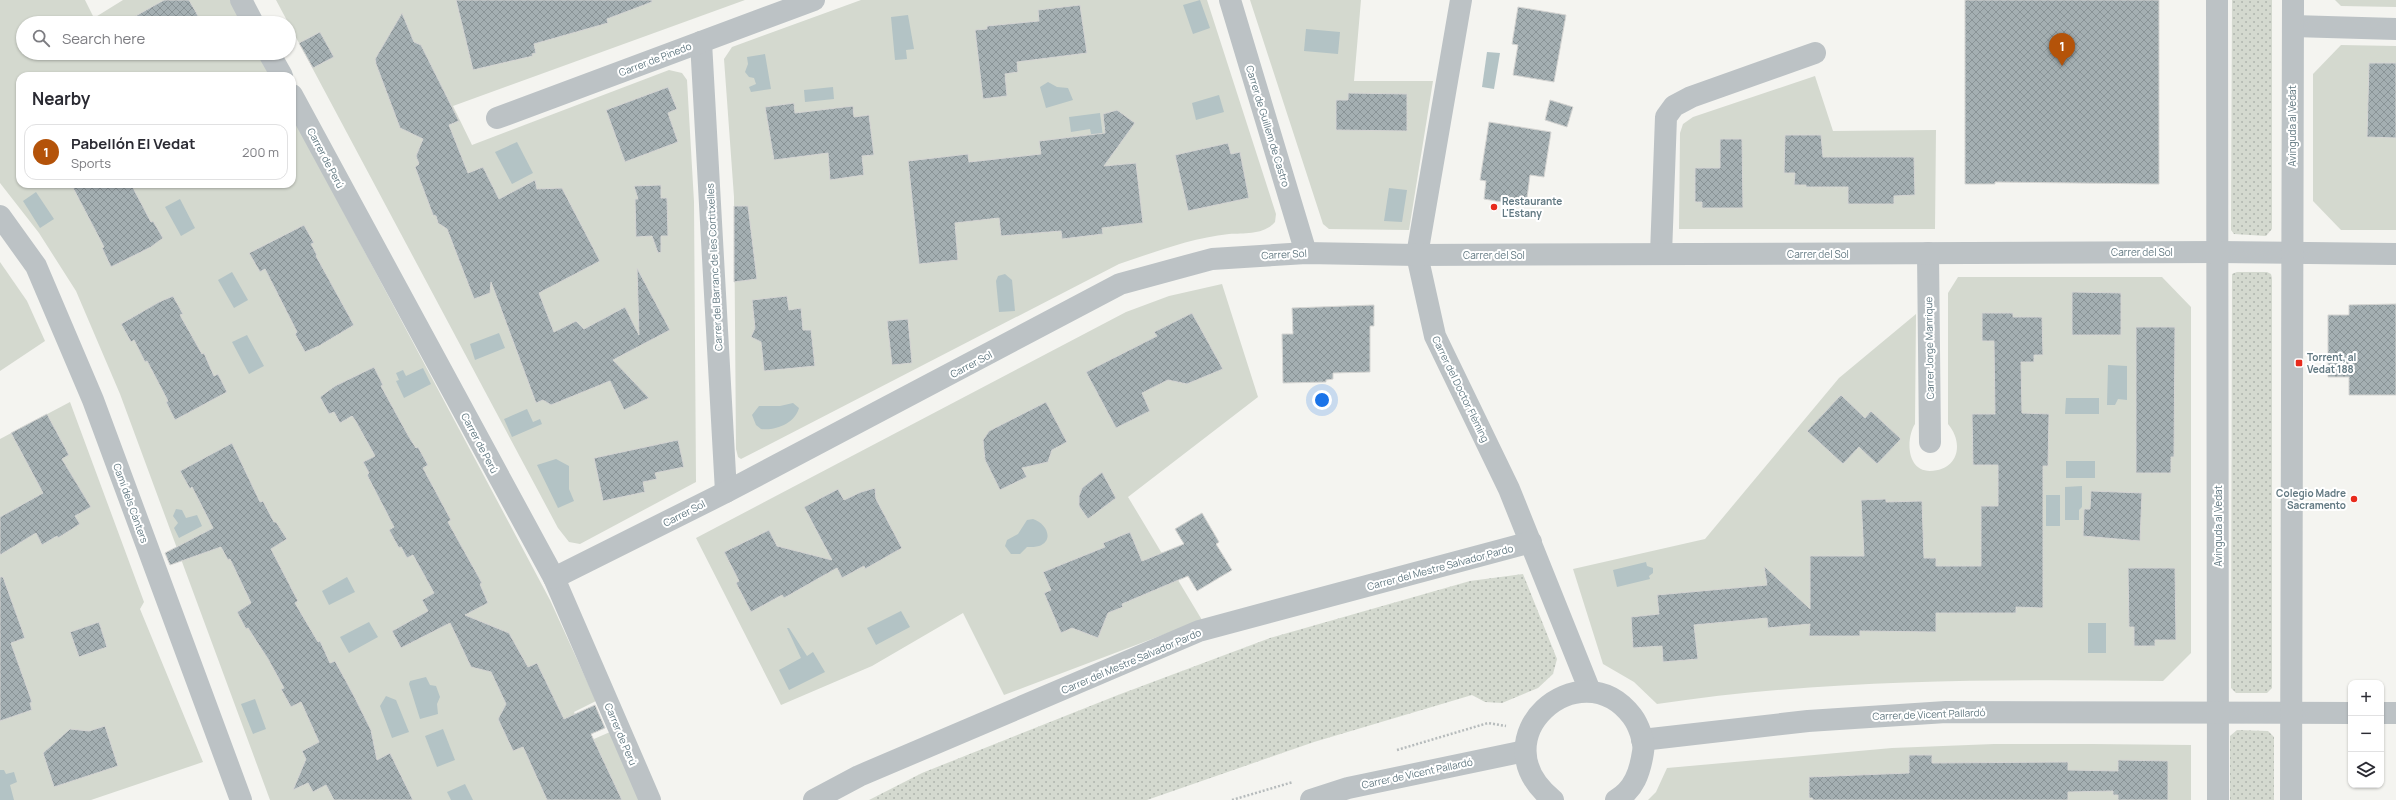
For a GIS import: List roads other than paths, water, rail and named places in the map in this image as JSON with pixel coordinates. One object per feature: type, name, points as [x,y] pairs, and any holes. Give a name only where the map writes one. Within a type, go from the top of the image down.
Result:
[{"type":"street","points":[[241,0],[249,16]]},
{"type":"street","name":"Carrer de Pinedo","points":[[497,118],[814,0]]},
{"type":"street","name":"Carrer de Guillem de Castro","points":[[1230,0],[1306,253]]},
{"type":"street","name":"Carrer del Doctor Flèming","points":[[1461,0],[1417,255],[1434,336],[1509,489],[1590,692]]},
{"type":"street","name":"Avinguda al Vedat","points":[[2217,0],[2218,800]]},
{"type":"street","name":"Avinguda al Vedat","points":[[2291,800],[2293,0]]},
{"type":"street","points":[[2293,26],[2396,29]]},
{"type":"street","name":"Carrer del Barranc de les Cortitxelles","points":[[701,42],[726,492]]},
{"type":"street","points":[[1661,254],[1666,117],[1674,106],[1691,97],[1815,53]]},
{"type":"street","points":[[274,60],[280,72]]},
{"type":"street","name":"Carrer de Perú","points":[[296,102],[554,578],[650,800]]},
{"type":"street","name":"Camí dels Cànters","points":[[0,216],[36,266],[93,400],[241,800]]},
{"type":"street","points":[[2218,252],[2396,254]]},
{"type":"street","name":"Carrer del Sol","points":[[1417,255],[2218,252]]},
{"type":"street","name":"Carrer Sol","points":[[554,578],[726,492],[1120,284],[1212,259],[1306,253],[1417,255]]},
{"type":"street","name":"Carrer Jorge Manrique","points":[[1928,253],[1930,442]]},
{"type":"street","name":"Carrer del Mestre Salvador Pardo","points":[[814,800],[859,776],[1199,631],[1531,542]]},
{"type":"street","points":[[1553,800],[1540,789],[1529,771],[1525,751],[1527,736],[1535,718],[1558,698],[1577,692],[1590,692],[1616,700],[1624,706],[1637,723],[1644,748],[1640,772],[1630,789],[1616,800]]},
{"type":"street","name":"Carrer de Vicent Pallardó","points":[[1642,740],[1808,720],[1946,712],[2348,713]]},
{"type":"street","points":[[2384,713],[2396,712]]},
{"type":"street","name":"Carrer de Vicent Pallardó","points":[[1311,800],[1348,788],[1525,751]]},
{"type":"place","name":"Pabellón El Vedat","points":[[2062,66]]},
{"type":"place","name":"Restaurante L'Estany","points":[[1494,207]]},
{"type":"place","name":"Torrent, al Vedat 188","points":[[2299,363]]},
{"type":"place","name":"Colegio Madre Sacramento","points":[[2354,499]]}]
